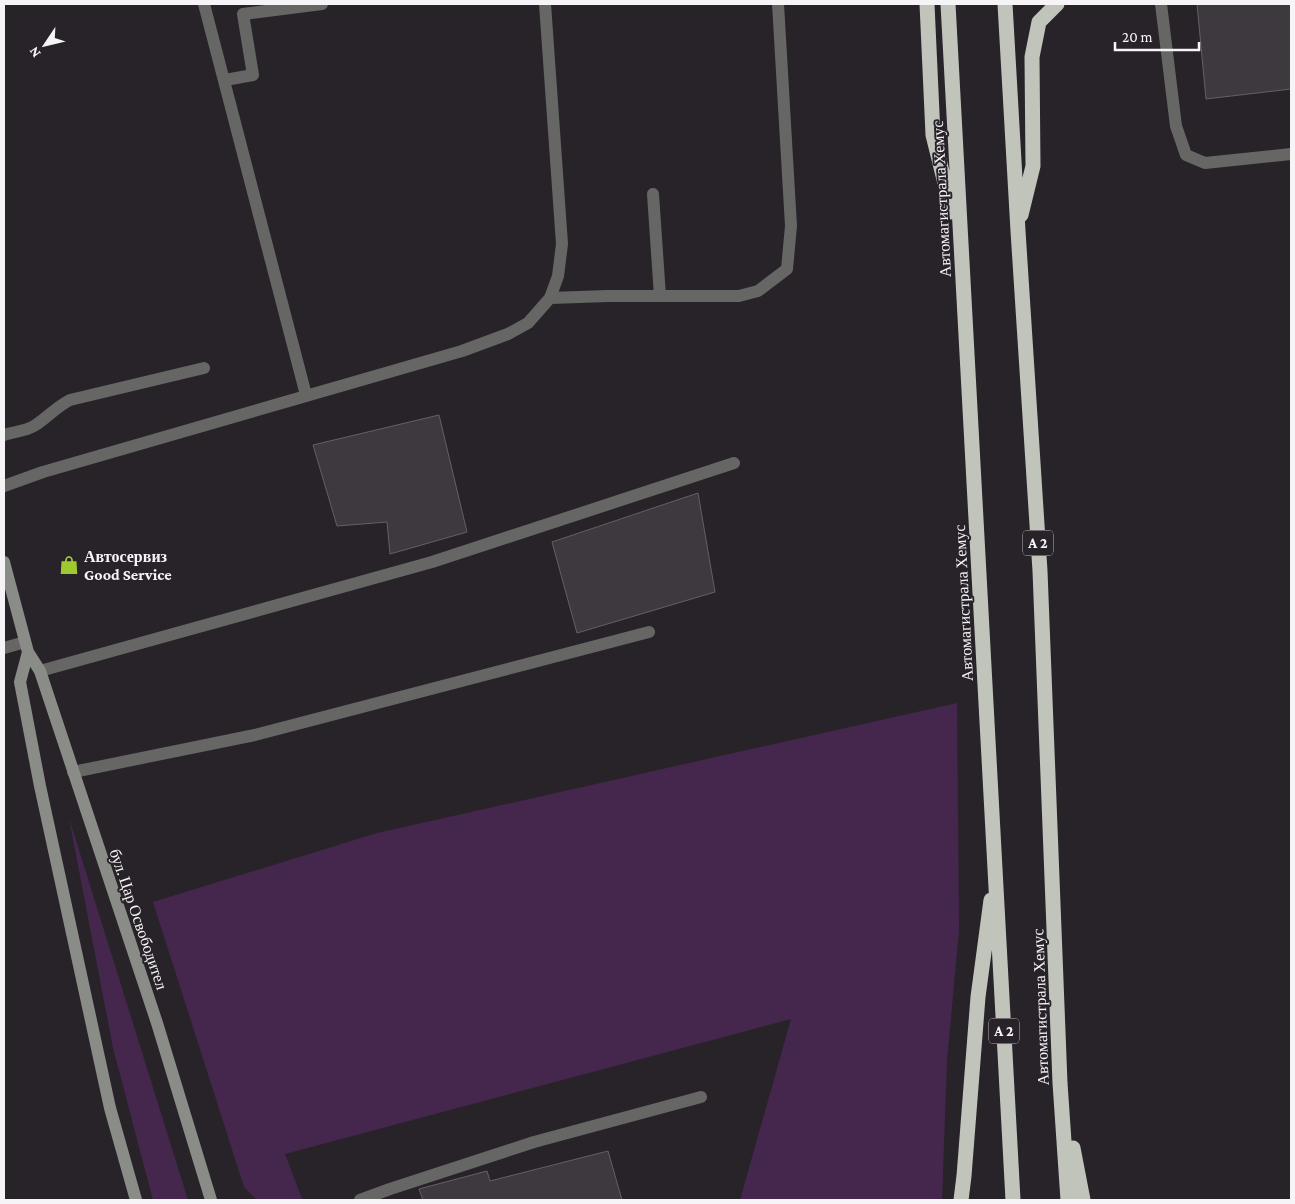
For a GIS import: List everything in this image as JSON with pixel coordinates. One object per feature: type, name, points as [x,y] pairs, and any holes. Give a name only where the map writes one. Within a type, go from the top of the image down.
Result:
[{"type":"highway","points":[[926,4],[933,135],[961,247]]},
{"type":"highway","name":"Автомагистрала Хемус","points":[[948,4],[1013,1200]]},
{"type":"highway","name":"Автомагистрала Хемус","points":[[1005,4],[1040,571],[1060,1083],[1068,1200]]},
{"type":"highway","points":[[1018,231],[1033,166],[1032,56],[1039,22],[1057,4]]},
{"type":"highway","points":[[961,1200],[978,997],[996,862]]},
{"type":"highway","points":[[1060,1083],[1082,1200]]},
{"type":"main road","name":"бул. Цар Освободител","points":[[4,562],[27,647],[40,671],[157,1023],[211,1200]]},
{"type":"main road","points":[[27,647],[20,682],[36,767],[110,1108],[136,1200]]},
{"type":"street","points":[[204,4],[306,395]]},
{"type":"street","points":[[224,80],[253,74],[243,14],[322,4]]},
{"type":"street","points":[[4,486],[43,472],[462,351],[508,334],[528,323],[550,298],[558,276],[562,244],[545,4]]},
{"type":"street","points":[[550,298],[738,296],[758,291],[787,269],[791,226],[778,4]]},
{"type":"street","points":[[1162,4],[1176,126],[1186,155],[1206,164],[1291,154]]},
{"type":"street","points":[[653,194],[660,296]]},
{"type":"street","points":[[4,435],[32,427],[44,420],[57,407],[70,400],[204,368]]},
{"type":"street","points":[[40,671],[432,562],[734,463]]},
{"type":"street","points":[[73,772],[255,735],[649,632]]},
{"type":"street","points":[[4,648],[27,647]]},
{"type":"street","points":[[360,1200],[534,1142],[701,1097]]},
{"type":"shaded area","points":[[957,703],[959,930],[947,1061],[942,1200],[740,1200],[791,1019],[285,1154],[302,1199],[299,1200],[257,1200],[244,1187],[153,902],[377,833]]},
{"type":"shaded area","points":[[69,818],[188,1200],[153,1200],[113,1048]]},
{"type":"building","points":[[1197,4],[1291,4],[1291,89],[1206,99]]},
{"type":"building","points":[[439,415],[467,532],[390,554],[387,522],[337,526],[313,445]]},
{"type":"building","points":[[698,493],[715,592],[577,633],[552,542]]},
{"type":"building","points":[[608,1151],[622,1200],[423,1200],[419,1189],[487,1171],[490,1181]]},
{"type":"place","name":"Автосервиз Good Service","points":[[69,565]]}]
